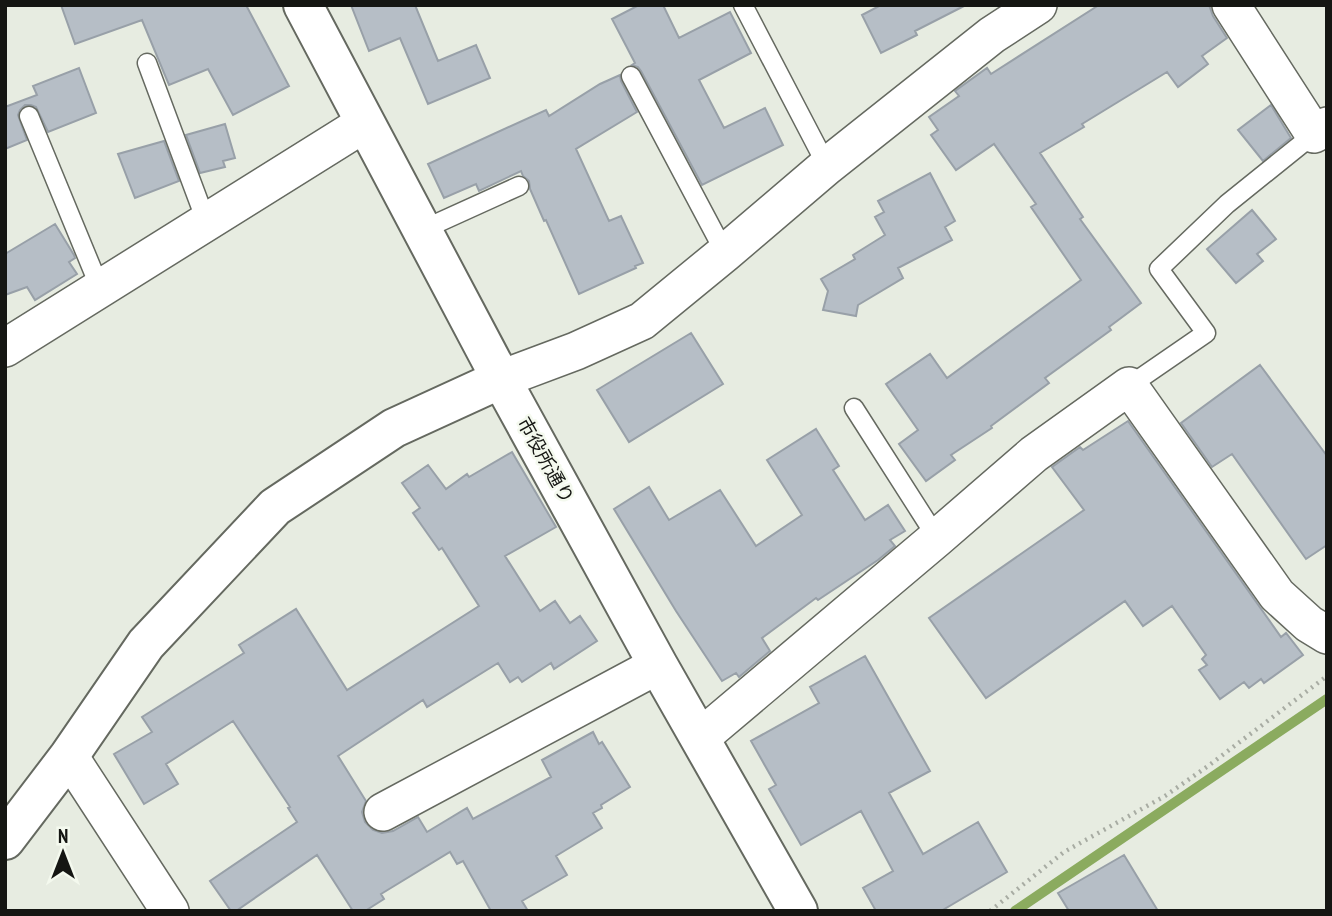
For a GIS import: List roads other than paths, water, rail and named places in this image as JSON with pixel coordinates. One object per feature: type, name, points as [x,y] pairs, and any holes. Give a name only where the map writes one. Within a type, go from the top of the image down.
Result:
[{"type":"street","name":"市役所通り","points":[[303,5],[501,379],[699,738],[788,908]]},
{"type":"street","points":[[5,839],[69,756],[146,645],[275,507],[394,428],[501,379],[576,351],[642,321],[827,166],[985,20],[1038,5]]},
{"type":"street","points":[[1231,5],[1321,130]]},
{"type":"street","points":[[5,348],[365,123]]},
{"type":"street","points":[[699,738],[1034,454],[1129,386],[1277,595],[1309,624],[1327,635]]},
{"type":"street","points":[[383,812],[658,664]]},
{"type":"street","points":[[69,756],[170,911]]},
{"type":"lane","points":[[744,5],[827,166]]},
{"type":"lane","points":[[147,63],[206,221]]},
{"type":"lane","points":[[631,76],[725,253]]},
{"type":"lane","points":[[29,116],[100,288]]},
{"type":"lane","points":[[1129,386],[1206,332],[1159,269],[1227,204],[1321,130]]},
{"type":"lane","points":[[422,230],[519,186]]},
{"type":"lane","points":[[854,408],[937,538]]},
{"type":"waterway","points":[[1015,911],[1327,699]]}]
